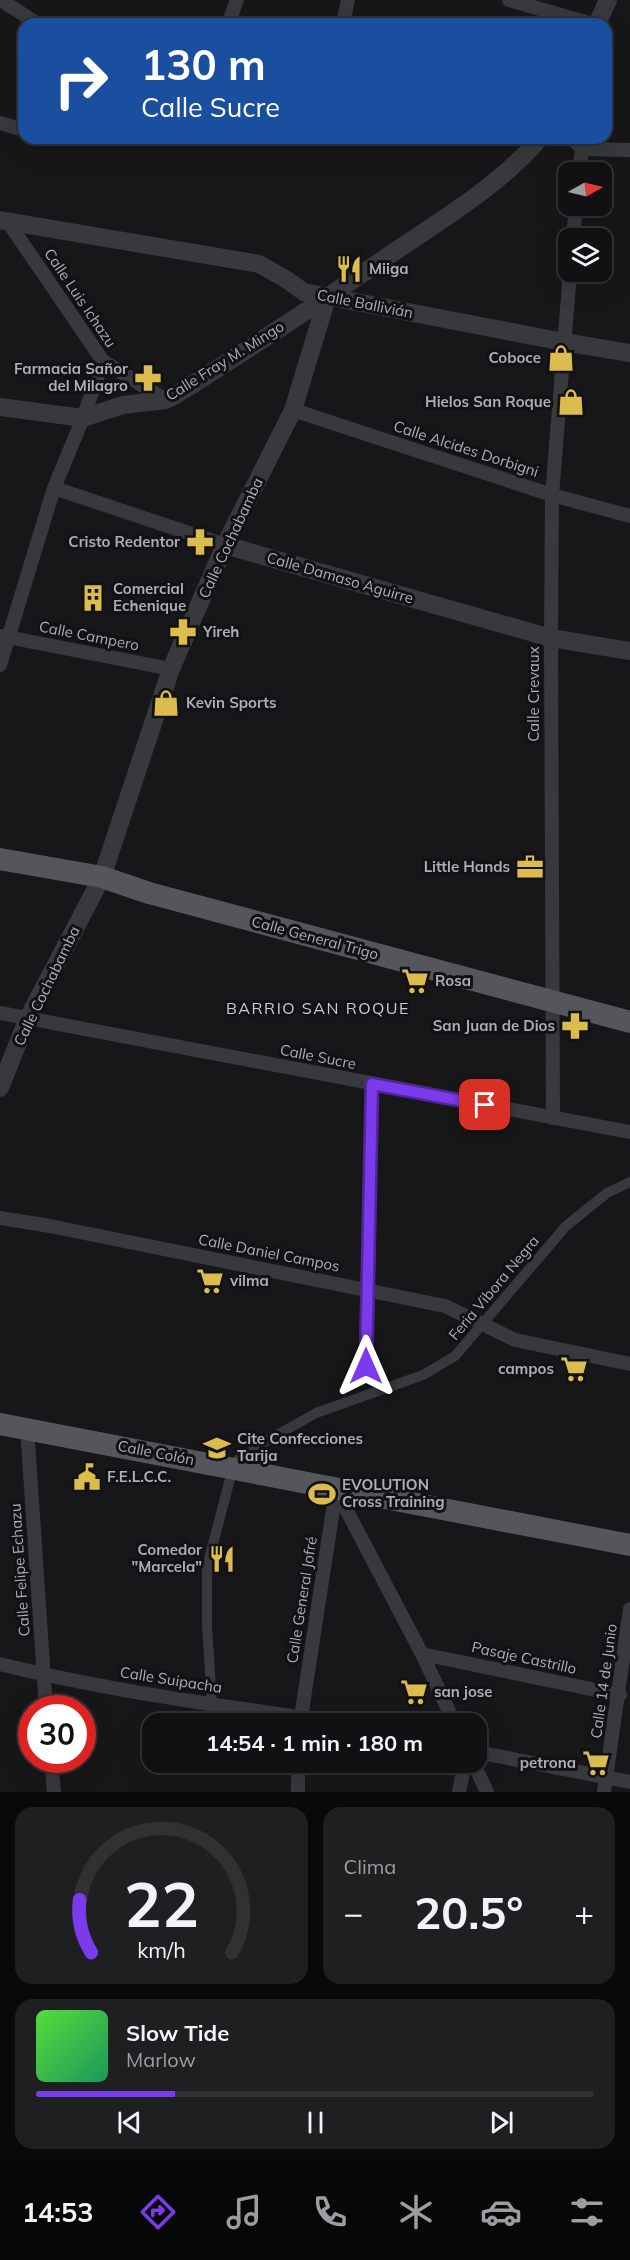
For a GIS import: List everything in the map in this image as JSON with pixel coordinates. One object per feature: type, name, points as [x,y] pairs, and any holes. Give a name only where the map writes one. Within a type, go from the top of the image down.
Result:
[{"type":"main road","name":"Calle General Trigo","points":[[0,859],[102,877],[149,893],[630,1022]]},
{"type":"main road","name":"Calle Colón","points":[[0,1424],[630,1545]]},
{"type":"street","points":[[1,0],[29,18]]},
{"type":"street","points":[[230,18],[237,0]]},
{"type":"street","points":[[344,18],[348,0]]},
{"type":"street","points":[[509,0],[571,18]]},
{"type":"street","points":[[600,18],[608,0]]},
{"type":"street","points":[[0,123],[18,128]]},
{"type":"street","points":[[327,298],[470,201],[535,144]]},
{"type":"street","points":[[577,144],[582,149],[630,150]]},
{"type":"street","points":[[580,162],[582,149]]},
{"type":"street","name":"Calle Ballivián","points":[[4,221],[259,264],[304,292],[327,298],[630,353]]},
{"type":"street","name":"Calle Luis Ichazu","points":[[4,221],[103,361],[166,400]]},
{"type":"street","name":"Calle Crevaux","points":[[553,1118],[550,638],[552,495],[569,282]]},
{"type":"street","name":"Calle Fray M. Mingo","points":[[83,418],[123,405],[166,400],[176,396],[327,298]]},
{"type":"street","name":"Calle Cochabamba","points":[[0,1088],[28,1018],[102,877],[171,669],[225,545],[293,410],[327,298]]},
{"type":"street","points":[[0,665],[5,636],[54,488],[83,418],[103,361]]},
{"type":"street","points":[[0,407],[83,418]]},
{"type":"street","name":"Calle Alcides Dorbigni","points":[[293,410],[552,495],[630,516]]},
{"type":"street","name":"Calle Damaso Aguirre","points":[[54,488],[225,545],[550,638],[630,651]]},
{"type":"street","name":"Calle Campero","points":[[5,636],[171,669]]},
{"type":"street","name":"Calle Sucre","points":[[0,1013],[630,1132]]},
{"type":"street","points":[[366,1366],[372,1084]]},
{"type":"street","name":"Feria Vibora Negra","points":[[212,1704],[207,1626],[207,1567],[227,1491],[240,1456],[316,1413],[423,1375],[456,1356],[566,1226],[607,1193],[630,1182]]},
{"type":"street","name":"Calle Daniel Campos","points":[[0,1218],[50,1226],[445,1306],[515,1340],[630,1364]]},
{"type":"street","name":"Calle Felipe Echazu","points":[[27,1428],[45,1695]]},
{"type":"street","points":[[336,1490],[422,1654],[450,1713]]},
{"type":"street","name":"Calle General Jofré","points":[[302,1713],[336,1490]]},
{"type":"street","name":"Calle 14 de Junio","points":[[604,1792],[620,1695],[630,1609]]},
{"type":"street","name":"Pasaje Castrillo","points":[[422,1654],[620,1695]]},
{"type":"street","name":"Calle Suipacha","points":[[0,1664],[43,1674],[262,1713]]},
{"type":"street","points":[[487,1754],[630,1782]]},
{"type":"street","points":[[52,1773],[54,1792]]},
{"type":"street","points":[[298,1773],[298,1792]]},
{"type":"street","points":[[459,1792],[463,1773]]},
{"type":"street","points":[[478,1773],[487,1792]]},
{"type":"place","name":"Miiga","points":[[349,269]]},
{"type":"place","name":"Coboce","points":[[561,358]]},
{"type":"place","name":"Farmacia Sañor del Milagro","points":[[148,378]]},
{"type":"place","name":"Hielos San Roque","points":[[571,402]]},
{"type":"place","name":"Cristo Redentor","points":[[200,542]]},
{"type":"place","name":"Comercial Echenique","points":[[93,598]]},
{"type":"place","name":"Yireh","points":[[183,632]]},
{"type":"place","name":"Kevin Sports","points":[[166,703]]},
{"type":"place","name":"Little Hands","points":[[530,867]]},
{"type":"place","name":"Rosa","points":[[415,981]]},
{"type":"place","name":"San Juan de Dios","points":[[575,1026]]},
{"type":"place","name":"vilma","points":[[210,1281]]},
{"type":"place","name":"campos","points":[[574,1369]]},
{"type":"place","name":"Cite Confecciones Tarija","points":[[217,1448]]},
{"type":"place","name":"F.E.L.C.C.","points":[[87,1477]]},
{"type":"place","name":"EVOLUTION Cross Training","points":[[322,1494]]},
{"type":"place","name":"Comedor \"Marcela\"","points":[[222,1559]]},
{"type":"place","name":"san jose","points":[[414,1692]]},
{"type":"place","name":"petrona","points":[[596,1763]]},
{"type":"district","name":"BARRIO SAN ROQUE","points":[[318,1008]]},
{"type":"route","points":[[366,1366],[372,1084],[485,1105]]}]
